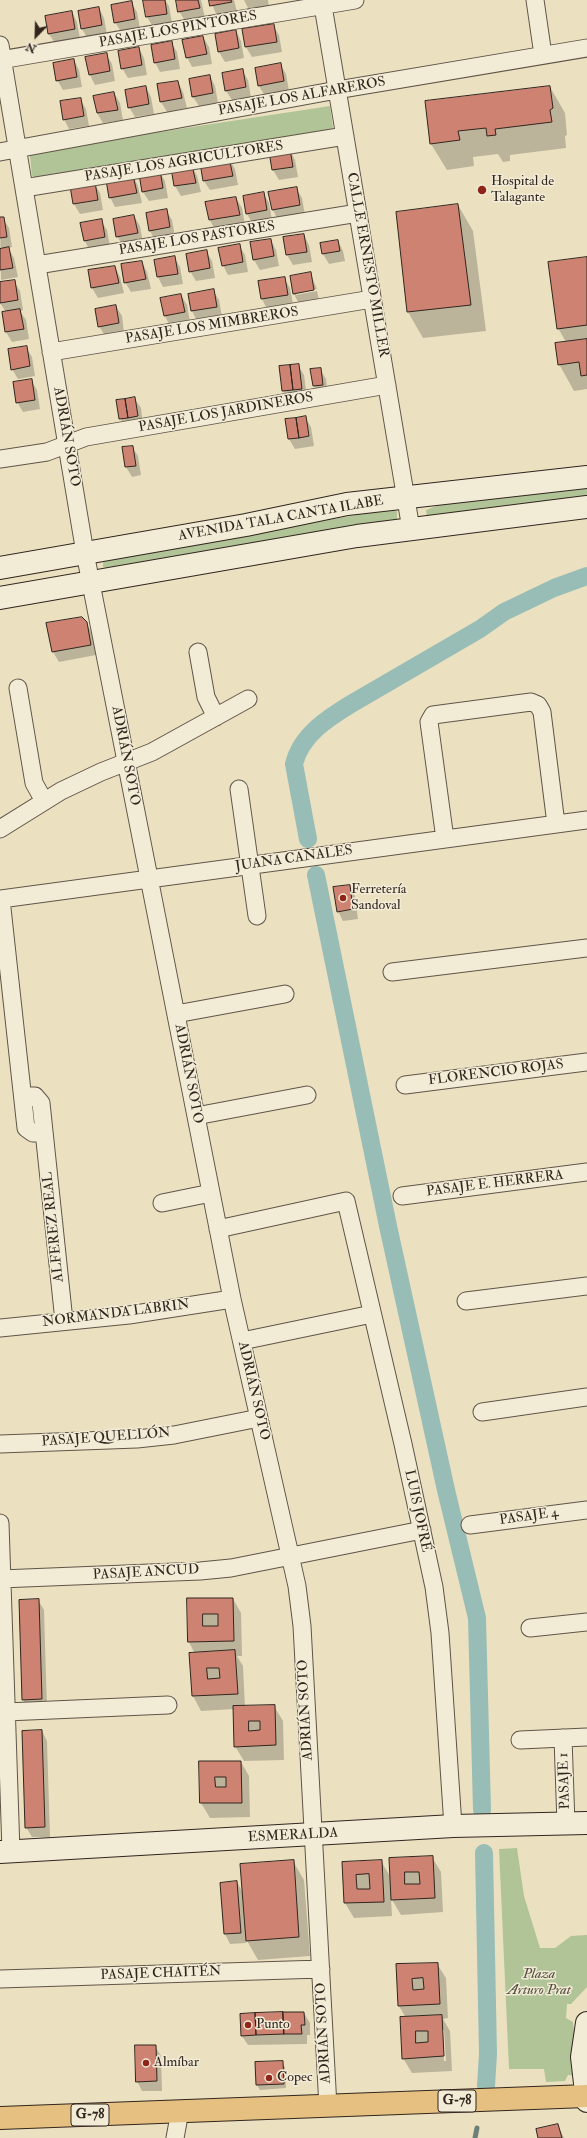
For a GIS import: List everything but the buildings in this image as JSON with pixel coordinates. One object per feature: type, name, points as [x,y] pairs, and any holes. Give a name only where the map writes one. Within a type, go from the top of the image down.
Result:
[{"type":"main road","name":"G-78","points":[[0,2118],[587,2098]]},
{"type":"street","name":"PASAJE LOS PINTORES","points":[[1,55],[322,3],[355,0]]},
{"type":"street","points":[[534,0],[543,55]]},
{"type":"street","name":"CALLE ERNESTO MILLER","points":[[322,3],[412,529]]},
{"type":"street","name":"PASAJE LOS ALFAREROS","points":[[0,152],[337,90],[587,48]]},
{"type":"street","name":"ADRIÁN SOTO","points":[[1,55],[85,553],[232,1299],[297,1586],[302,1626],[328,2107]]},
{"type":"street","name":"PASAJE LOS AGRICULTORES","points":[[24,188],[345,136]]},
{"type":"street","name":"PASAJE LOS PASTORES","points":[[37,265],[358,213]]},
{"type":"street","name":"PASAJE LOS MIMBREROS","points":[[51,352],[372,299]]},
{"type":"street","name":"PASAJE LOS JARDINEROS","points":[[0,459],[47,452],[86,437],[387,385]]},
{"type":"street","name":"AVENIDA TALA CANTA ILABE","points":[[0,568],[246,525],[347,504],[587,477]]},
{"type":"street","name":"AVENIDA TALA CANTA ILABE","points":[[0,598],[278,549],[412,529],[587,508]]},
{"type":"street","points":[[198,652],[206,697],[216,717]]},
{"type":"street","points":[[18,688],[34,783],[44,801]]},
{"type":"street","points":[[0,829],[44,801],[83,780],[169,744],[248,698]]},
{"type":"street","points":[[445,839],[429,722],[433,715],[531,702],[538,705],[542,712],[556,824]]},
{"type":"street","points":[[239,789],[257,916]]},
{"type":"street","name":"JUANA CANALES","points":[[1,899],[587,820]]},
{"type":"street","name":"ALFEREZ REAL","points":[[1,899],[28,1130],[32,1133],[44,1132],[64,1321]]},
{"type":"street","points":[[392,972],[587,948]]},
{"type":"street","points":[[176,1014],[285,994]]},
{"type":"street","name":"FLORENCIO ROJAS","points":[[405,1085],[587,1062]]},
{"type":"street","points":[[196,1116],[307,1095]]},
{"type":"street","name":"PASAJE E. HERRERA","points":[[402,1196],[587,1172]]},
{"type":"street","points":[[162,1203],[211,1193]]},
{"type":"street","name":"LUIS JOFRÉ","points":[[218,1229],[346,1201],[434,1587],[440,1633],[453,1826]]},
{"type":"street","points":[[466,1301],[587,1286]]},
{"type":"street","name":"NORMANDA LABRIN","points":[[0,1328],[129,1315],[232,1299]]},
{"type":"street","points":[[242,1341],[372,1314]]},
{"type":"street","points":[[482,1412],[587,1396]]},
{"type":"street","name":"PASAJE QUELLÓN","points":[[0,1444],[137,1439],[174,1435],[259,1418]]},
{"type":"street","name":"PASAJE 4","points":[[470,1525],[587,1510]]},
{"type":"street","points":[[0,1523],[6,1712],[5,1851]]},
{"type":"street","name":"PASAJE ANCUD","points":[[1,1579],[200,1571],[291,1557],[422,1530]]},
{"type":"street","points":[[530,1628],[587,1622]]},
{"type":"street","points":[[6,1712],[168,1704]]},
{"type":"street","name":"PASAJE 1","points":[[520,1740],[587,1737]]},
{"type":"street","name":"PASAJE 1","points":[[563,1738],[577,1823]]},
{"type":"street","name":"ESMERALDA","points":[[5,1851],[453,1826],[577,1823]]},
{"type":"street","name":"PASAJE CHAITÉN","points":[[0,1979],[321,1969]]},
{"type":"street","points":[[587,2023],[582,2057],[587,2098]]},
{"type":"street","points":[[175,2138],[180,2111]]},
{"type":"green space","points":[[330,106],[333,128],[328,132],[40,179],[32,176],[30,156],[34,151]]},
{"type":"green space","points":[[587,487],[587,500],[427,519],[426,510],[439,505]]},
{"type":"green space","points":[[389,509],[397,511],[397,519],[392,522],[111,569],[103,567],[103,563],[107,559]]},
{"type":"green space","name":"Plaza Arturo Prat","points":[[517,1848],[524,1896],[540,1948],[555,1948],[571,1936],[587,1935],[587,1987],[571,2004],[567,2004],[566,2018],[573,2022],[579,2076],[568,2075],[565,2081],[546,2082],[544,2069],[509,2069],[499,1849]]},
{"type":"waterway","points":[[308,839],[294,764],[303,744],[316,728],[342,709],[480,629],[504,612],[554,588],[587,576]]},
{"type":"waterway","points":[[316,875],[388,1226],[446,1490],[477,1618],[482,1810]]},
{"type":"waterway","points":[[484,1853],[488,2054],[486,2086]]},
{"type":"waterway","points":[[475,2138],[477,2128]]},
{"type":"place","name":"Hospital de Talagante","points":[[482,190]]},
{"type":"place","name":"Ferretería Sandoval","points":[[343,898]]},
{"type":"place","name":"Punto","points":[[248,2025]]},
{"type":"place","name":"Almíbar","points":[[146,2063]]},
{"type":"place","name":"Copec","points":[[269,2078]]}]
